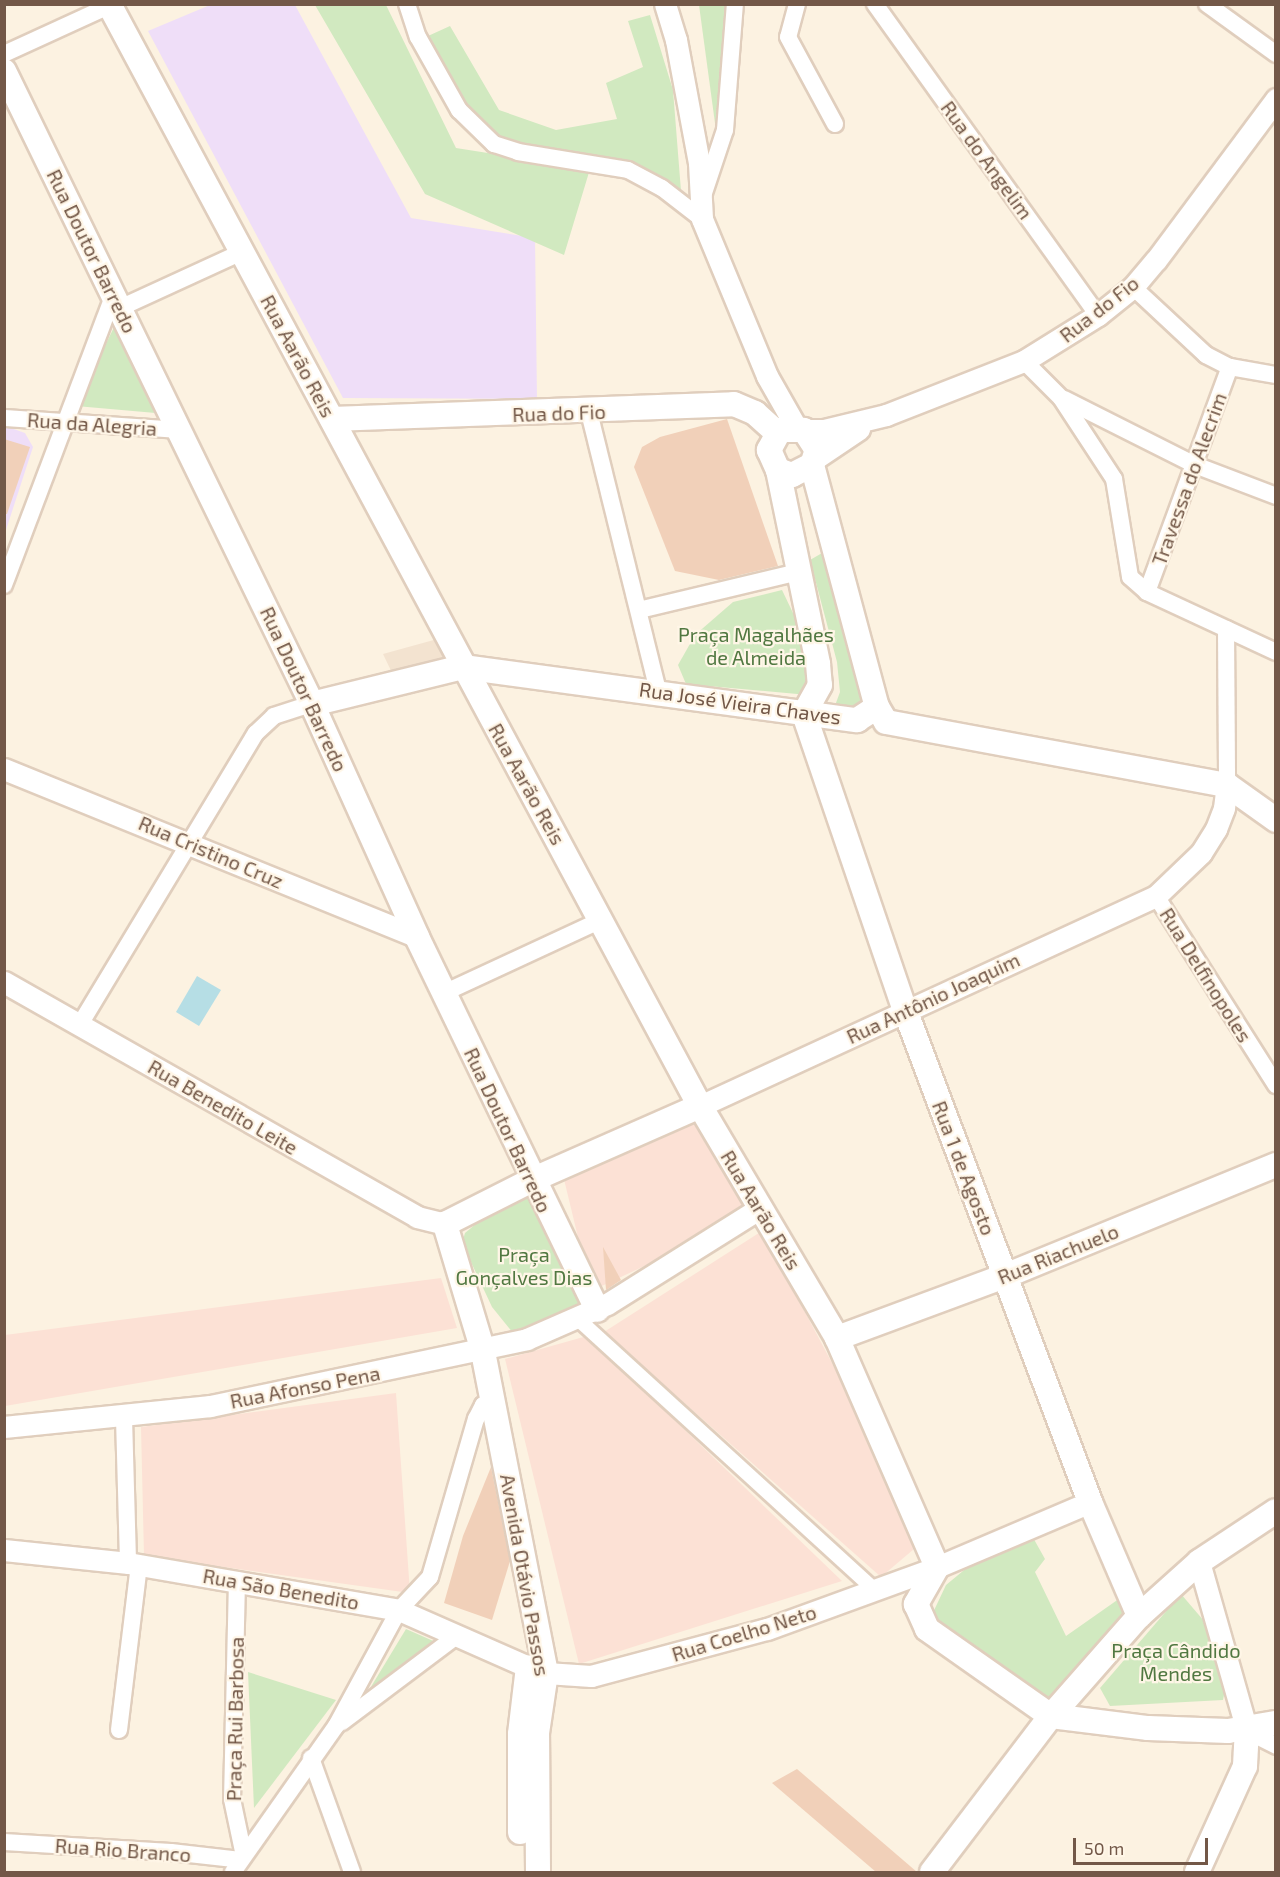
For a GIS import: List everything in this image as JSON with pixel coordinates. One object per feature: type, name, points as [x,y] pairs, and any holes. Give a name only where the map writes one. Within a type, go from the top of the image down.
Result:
[{"type":"main road","name":"Rua Aarão Reis","points":[[109,5],[700,1106],[837,1338],[937,1568]]},
{"type":"main road","name":"Rua Doutor Barredo","points":[[4,70],[312,704],[417,938],[532,1180],[588,1315]]},
{"type":"main road","name":"Rua do Fio","points":[[332,419],[589,412],[734,404],[789,430]]},
{"type":"main road","points":[[804,714],[819,686],[778,470],[769,450],[789,430],[815,442],[814,462],[877,707],[892,726],[1058,752],[1227,785],[1275,820]]},
{"type":"main road","points":[[778,470],[792,475],[814,462]]},
{"type":"main road","name":"Rua José Vieira Chaves","points":[[312,704],[463,666],[857,720],[877,707]]},
{"type":"main road","name":"Rua 1 de Agosto","points":[[804,714],[905,1010],[1090,1502],[1139,1616]]},
{"type":"main road","name":"Rua Antônio Joaquim","points":[[445,1224],[532,1180],[700,1106]]},
{"type":"main road","name":"Rua Riachuelo","points":[[837,1338],[1005,1276],[1275,1165]]},
{"type":"main road","name":"Avenida Otávio Passos","points":[[445,1224],[483,1351],[494,1400],[537,1670],[537,1733],[526,1798],[522,1872]]},
{"type":"main road","points":[[932,1872],[1052,1716],[1139,1616],[1199,1562],[1275,1511]]},
{"type":"main road","points":[[937,1568],[916,1604],[927,1629],[1052,1716],[1148,1728],[1247,1731],[1275,1724]]},
{"type":"main road","points":[[1197,1872],[1245,1766],[1247,1731]]},
{"type":"main road","name":"Avenida Otávio Passos","points":[[526,1798],[538,1872]]},
{"type":"street","points":[[407,4],[418,37],[459,110],[494,144],[518,152],[628,170],[701,212]]},
{"type":"street","points":[[665,4],[676,40],[699,163],[701,212],[789,430]]},
{"type":"street","points":[[701,212],[725,130],[735,4]]},
{"type":"street","points":[[797,4],[788,37],[835,124]]},
{"type":"street","name":"Rua do Angelim","points":[[875,4],[1098,315]]},
{"type":"street","points":[[1207,4],[1275,54]]},
{"type":"street","points":[[4,54],[109,5]]},
{"type":"street","name":"Rua do Fio","points":[[789,430],[824,430],[886,415],[1024,361],[1098,315],[1133,287],[1192,215],[1275,99]]},
{"type":"street","points":[[5,582],[63,421],[117,301],[242,252]]},
{"type":"street","points":[[1133,287],[1182,336],[1230,367],[1275,375]]},
{"type":"street","points":[[1024,361],[1061,398],[1114,478],[1125,563],[1130,577],[1147,592],[1275,652]]},
{"type":"street","name":"Travessa do Alecrim","points":[[1147,592],[1230,367]]},
{"type":"street","points":[[1061,398],[1195,465],[1275,496]]},
{"type":"street","points":[[589,412],[658,691]]},
{"type":"street","name":"Rua do Fio","points":[[814,462],[886,415]]},
{"type":"street","name":"Rua da Alegria","points":[[4,418],[178,430]]},
{"type":"street","points":[[639,610],[799,572]]},
{"type":"street","name":"Rua Antônio Joaquim","points":[[700,1106],[1156,896],[1201,853],[1216,830],[1224,808],[1227,785],[1226,630]]},
{"type":"street","points":[[79,1026],[264,724],[274,716],[312,704]]},
{"type":"street","name":"Rua Cristino Cruz","points":[[4,769],[190,842],[417,938]]},
{"type":"street","name":"Rua Delfinopoles","points":[[1156,896],[1275,1084]]},
{"type":"street","points":[[444,993],[601,920]]},
{"type":"street","name":"Rua Benedito Leite","points":[[4,982],[417,1217],[445,1224]]},
{"type":"street","name":"Rua Afonso Pena","points":[[4,1427],[124,1418],[253,1399],[483,1351],[588,1315],[760,1208]]},
{"type":"street","points":[[588,1315],[876,1591]]},
{"type":"street","points":[[239,1863],[311,1758],[336,1726],[399,1610],[430,1577],[476,1419],[483,1405],[494,1400]]},
{"type":"street","points":[[119,1730],[133,1564],[124,1418]]},
{"type":"street","points":[[937,1568],[1090,1502]]},
{"type":"street","name":"Rua São Benedito","points":[[4,1550],[133,1564],[237,1580],[399,1610],[537,1670]]},
{"type":"street","points":[[1199,1562],[1247,1731],[1275,1746]]},
{"type":"street","name":"Rua Coelho Neto","points":[[537,1670],[591,1676],[767,1629],[937,1568]]},
{"type":"street","name":"Praça Rui Barbosa","points":[[237,1580],[232,1799],[239,1863]]},
{"type":"street","points":[[336,1726],[458,1635]]},
{"type":"street","points":[[311,1758],[351,1872]]},
{"type":"street","name":"Rua Rio Branco","points":[[4,1842],[171,1851],[239,1863]]},
{"type":"shaded area","points":[[210,5],[295,5],[411,218],[535,238],[537,399],[343,398],[148,31]]},
{"type":"shaded area","points":[[5,426],[25,433],[33,447],[5,533]]},
{"type":"shaded area","points":[[441,638],[455,663],[395,679],[383,654]]},
{"type":"shaded area","points":[[705,1100],[766,1209],[591,1291],[562,1171]]},
{"type":"shaded area","points":[[762,1231],[876,1446],[914,1549],[881,1577],[604,1332]]},
{"type":"shaded area","points":[[441,1278],[457,1328],[5,1406],[5,1335]]},
{"type":"shaded area","points":[[587,1336],[842,1581],[579,1664],[505,1359]]},
{"type":"shaded area","points":[[396,1393],[410,1593],[144,1556],[141,1427]]},
{"type":"green space","points":[[315,5],[386,5],[456,148],[590,169],[564,255],[425,194]]},
{"type":"green space","points":[[699,5],[731,5],[717,138]]},
{"type":"green space","points":[[650,15],[673,90],[681,191],[587,159],[504,142],[464,102],[428,36],[450,26],[499,110],[556,130],[617,119],[606,83],[643,67],[628,21]]},
{"type":"green space","points":[[116,323],[167,414],[76,406]]},
{"type":"green space","points":[[829,549],[872,708],[833,711],[840,692],[837,662],[810,560]]},
{"type":"green space","name":"Praça Magalhães de Almeida","points":[[782,590],[804,636],[808,695],[686,684],[678,665],[695,635],[733,602]]},
{"type":"green space","name":"Praça Gonçalves Dias","points":[[534,1194],[586,1290],[580,1311],[513,1333],[492,1307],[462,1243],[465,1233],[477,1223]]},
{"type":"green space","points":[[1031,1534],[1045,1559],[1035,1572],[1066,1636],[1123,1596],[1129,1613],[1054,1706],[929,1621],[946,1585],[986,1552]]},
{"type":"green space","name":"Praça Cândido Mendes","points":[[1181,1594],[1204,1621],[1227,1680],[1223,1700],[1110,1706],[1100,1688]]},
{"type":"green space","points":[[406,1629],[447,1647],[363,1700]]},
{"type":"green space","points":[[248,1672],[336,1700],[254,1808]]},
{"type":"water","points":[[197,976],[221,990],[199,1026],[176,1012]]},
{"type":"building","points":[[727,419],[778,566],[719,580],[675,571],[634,467],[642,447],[660,437]]},
{"type":"building","points":[[4,439],[30,447],[7,514],[4,514]]},
{"type":"building","points":[[603,1247],[621,1280],[606,1290]]},
{"type":"building","points":[[491,1467],[510,1561],[492,1620],[444,1603],[463,1536]]},
{"type":"building","points":[[797,1769],[917,1872],[876,1872],[772,1783]]}]
